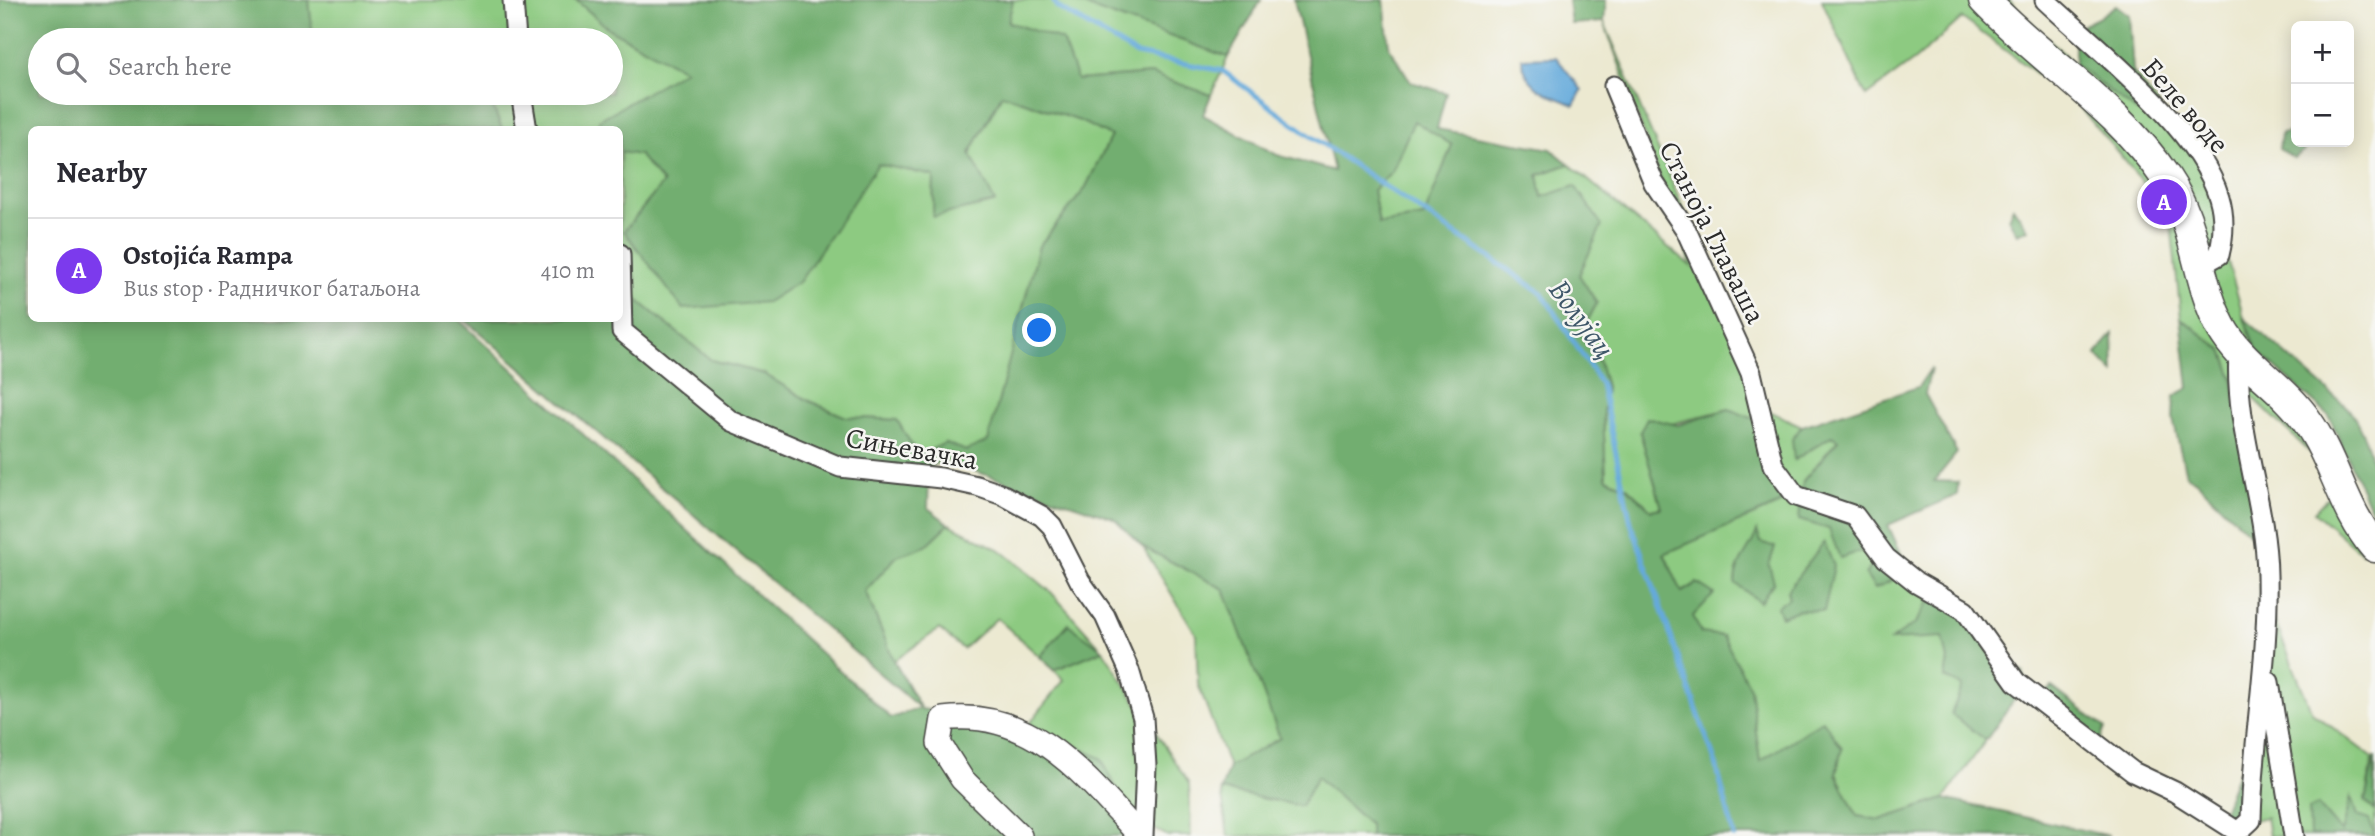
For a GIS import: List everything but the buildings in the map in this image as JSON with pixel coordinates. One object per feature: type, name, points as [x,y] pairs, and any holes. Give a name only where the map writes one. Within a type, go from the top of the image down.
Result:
[{"type":"main road","points":[[1983,0],[2136,138],[2169,182],[2188,218],[2216,315],[2239,353],[2284,394],[2309,423],[2352,514],[2375,547]]},
{"type":"street","points":[[513,0],[515,28]]},
{"type":"street","name":"Беле воде","points":[[2045,0],[2159,107],[2200,157],[2219,196],[2224,224],[2219,255],[2201,265]]},
{"type":"street","name":"Станоја Главаша","points":[[1614,86],[1654,183],[1686,230],[1746,362],[1773,465],[1796,496],[1855,516],[1886,558],[1916,582],[1965,610],[2016,682],[2133,772],[2175,792],[2238,834]]},
{"type":"street","points":[[523,105],[526,126]]},
{"type":"street","name":"Сињевачка","points":[[622,322],[622,331],[732,421],[840,467],[941,478],[977,486],[1027,506],[1052,526],[1080,581],[1105,616],[1129,670],[1143,718],[1146,766],[1142,836]]},
{"type":"street","points":[[2238,834],[2250,820],[2252,773],[2265,663],[2266,563],[2238,379],[2239,353]]},
{"type":"street","points":[[2265,663],[2294,836]]},
{"type":"street","points":[[1020,836],[962,779],[939,743],[943,719],[960,716],[991,720],[1044,740],[1142,836]]},
{"type":"green space","points":[[0,0],[309,0],[312,28],[28,28],[28,105],[492,105],[501,126],[28,126],[28,322],[461,322],[891,718],[920,708],[468,322],[623,322],[623,288],[711,360],[764,374],[809,401],[846,417],[897,420],[918,456],[945,443],[966,451],[988,441],[1039,246],[1085,189],[1111,136],[1080,121],[1002,94],[970,153],[995,202],[933,217],[934,176],[878,164],[800,281],[767,302],[683,309],[624,231],[663,183],[639,155],[623,152],[623,126],[599,126],[599,120],[685,70],[623,37],[623,28],[608,28],[576,0],[1013,0],[1008,22],[1062,40],[1077,80],[1151,74],[1211,95],[1203,115],[1277,155],[1334,171],[1294,0],[1384,0],[1389,47],[1411,82],[1446,93],[1437,129],[1551,149],[1569,164],[1538,175],[1542,197],[1575,186],[1602,225],[1579,275],[1597,303],[1581,333],[1599,362],[1606,387],[1603,412],[1606,478],[1627,487],[1651,510],[1662,508],[1640,432],[1647,418],[1678,425],[1729,409],[1757,420],[1784,491],[1780,504],[1664,554],[1682,592],[1697,583],[1714,594],[1693,616],[1701,633],[1723,636],[1750,688],[1760,761],[1823,720],[1842,748],[1836,774],[1857,816],[1880,820],[1944,799],[2109,836],[1370,836],[1370,825],[1317,777],[1301,806],[1221,790],[1229,767],[1280,738],[1224,589],[1143,547],[1114,518],[942,460],[929,468],[928,508],[949,524],[926,546],[897,556],[865,591],[894,661],[921,709],[1029,724],[1101,758],[1132,818],[1137,836],[0,836]],"holes":[[[1414,121],[1452,145],[1424,217],[1379,224],[1373,190],[1392,171]]]},
{"type":"green space","points":[[309,0],[576,0],[608,28],[312,28]]},
{"type":"green space","points":[[1013,0],[1069,0],[1228,57],[1211,95],[1151,74],[1077,80],[1061,40],[1008,22]]},
{"type":"green space","points":[[1069,0],[1261,0],[1228,57]]},
{"type":"green space","points":[[1568,0],[1606,0],[1604,22],[1571,24]]},
{"type":"green space","points":[[1822,0],[2009,0],[2075,65],[2136,109],[2133,72],[2221,184],[2226,255],[2244,318],[2277,403],[2316,458],[2233,378],[2223,350],[2181,318],[2170,214],[2077,104],[1962,18],[1916,59],[1866,96]]},
{"type":"green space","points":[[2116,5],[2129,15],[2136,111],[2075,65],[2075,29],[2098,18]]},
{"type":"green space","points":[[1604,22],[1769,411],[1802,426],[1793,439],[1795,460],[1832,436],[1838,440],[1803,481],[1829,529],[1878,559],[1909,571],[1938,587],[1916,623],[1893,640],[1943,636],[1948,660],[1945,678],[1963,686],[1951,714],[1986,740],[1944,799],[1880,820],[1857,816],[1836,774],[1842,748],[1760,761],[1750,688],[1678,630],[1714,594],[1682,593],[1664,553],[1780,504],[1729,409],[1640,432],[1662,508],[1651,510],[1627,487],[1606,478],[1603,412],[1606,387],[1599,362],[1581,333],[1597,303],[1579,275],[1601,225],[1542,197],[1538,175],[1569,164],[1692,267]]},
{"type":"green space","points":[[623,36],[686,70],[599,120],[599,126],[501,126],[492,105],[623,105]]},
{"type":"green space","points":[[1002,94],[1080,121],[1111,136],[1085,189],[1039,246],[988,442],[966,451],[945,443],[918,457],[897,420],[846,417],[809,401],[764,374],[711,360],[623,288],[623,152],[639,154],[663,183],[844,212],[878,164],[934,176],[933,216],[994,203],[970,154]]},
{"type":"green space","points":[[1414,120],[1452,145],[1424,217],[1379,224],[1373,190],[1392,171]]},
{"type":"green space","points":[[2291,132],[2291,147],[2304,147],[2305,150],[2294,158],[2279,149],[2281,134]]},
{"type":"green space","points":[[2013,207],[2028,229],[2017,234],[2008,218]]},
{"type":"green space","points":[[2181,318],[2223,351],[2233,378],[2259,543],[2196,481],[2186,475],[2173,419],[2174,396],[2189,388]]},
{"type":"green space","points":[[2244,318],[2350,410],[2364,437],[2372,462],[2375,519],[2329,416],[2257,351]]},
{"type":"green space","points":[[2113,334],[2114,373],[2096,354]]},
{"type":"green space","points":[[1931,368],[1925,394],[1957,453],[1934,481],[1958,482],[1957,495],[1888,525],[1909,571],[1875,589],[1865,574],[1878,559],[1865,550],[1840,558],[1829,529],[1799,520],[1803,481],[1838,440],[1832,436],[1794,460],[1792,439],[1802,426],[1918,387]]},
{"type":"green space","points":[[2330,495],[2363,554],[2314,512]]},
{"type":"green space","points":[[949,524],[1002,551],[1051,592],[1103,650],[1189,784],[1191,836],[1168,836],[1132,818],[1029,724],[1064,680],[1054,670],[1102,650],[1068,624],[1040,657],[997,618],[963,649],[939,629],[894,661],[865,591],[897,556],[926,546]]},
{"type":"green space","points":[[1757,531],[1761,542],[1775,547],[1769,565],[1774,582],[1760,602],[1735,583],[1740,562]]},
{"type":"green space","points":[[1824,542],[1834,566],[1824,611],[1798,610],[1781,617],[1777,607],[1789,598],[1787,591]]},
{"type":"green space","points":[[1143,547],[1224,589],[1280,738],[1229,767],[1198,684],[1196,634]]},
{"type":"green space","points":[[2259,583],[2312,712],[2373,758],[2365,800],[2375,811],[2375,836],[2269,836],[2266,817],[2242,823],[2259,672]]},
{"type":"green space","points":[[1938,587],[1952,588],[1998,631],[1996,642],[2010,666],[2023,672],[2026,683],[1986,740],[1951,714],[1963,686],[1945,678],[1948,660],[1943,637],[1891,640],[1916,623]]},
{"type":"green space","points":[[1068,624],[1103,650],[1054,670],[1040,657]]},
{"type":"green space","points":[[2052,687],[2105,728],[2100,741],[2042,695]]},
{"type":"green space","points":[[2375,756],[2375,811],[2365,801]]},
{"type":"green space","points":[[2238,772],[2245,772],[2242,823],[2221,816]]},
{"type":"green space","points":[[1317,776],[1370,825],[1370,836],[1228,836],[1221,790],[1301,806]]},
{"type":"green space","points":[[2351,796],[2357,816],[2369,820],[2375,836],[2310,836],[2309,809],[2318,805],[2342,833]]},
{"type":"water","points":[[1556,57],[1582,90],[1574,105],[1533,84],[1522,58]]},
{"type":"waterway","name":"Волујац","points":[[1053,0],[1057,7],[1136,54],[1223,71],[1305,132],[1542,293],[1601,384],[1631,523],[1716,764],[1734,836]]},
{"type":"place","name":"Ostojića Rampa","points":[[2164,202]]}]
